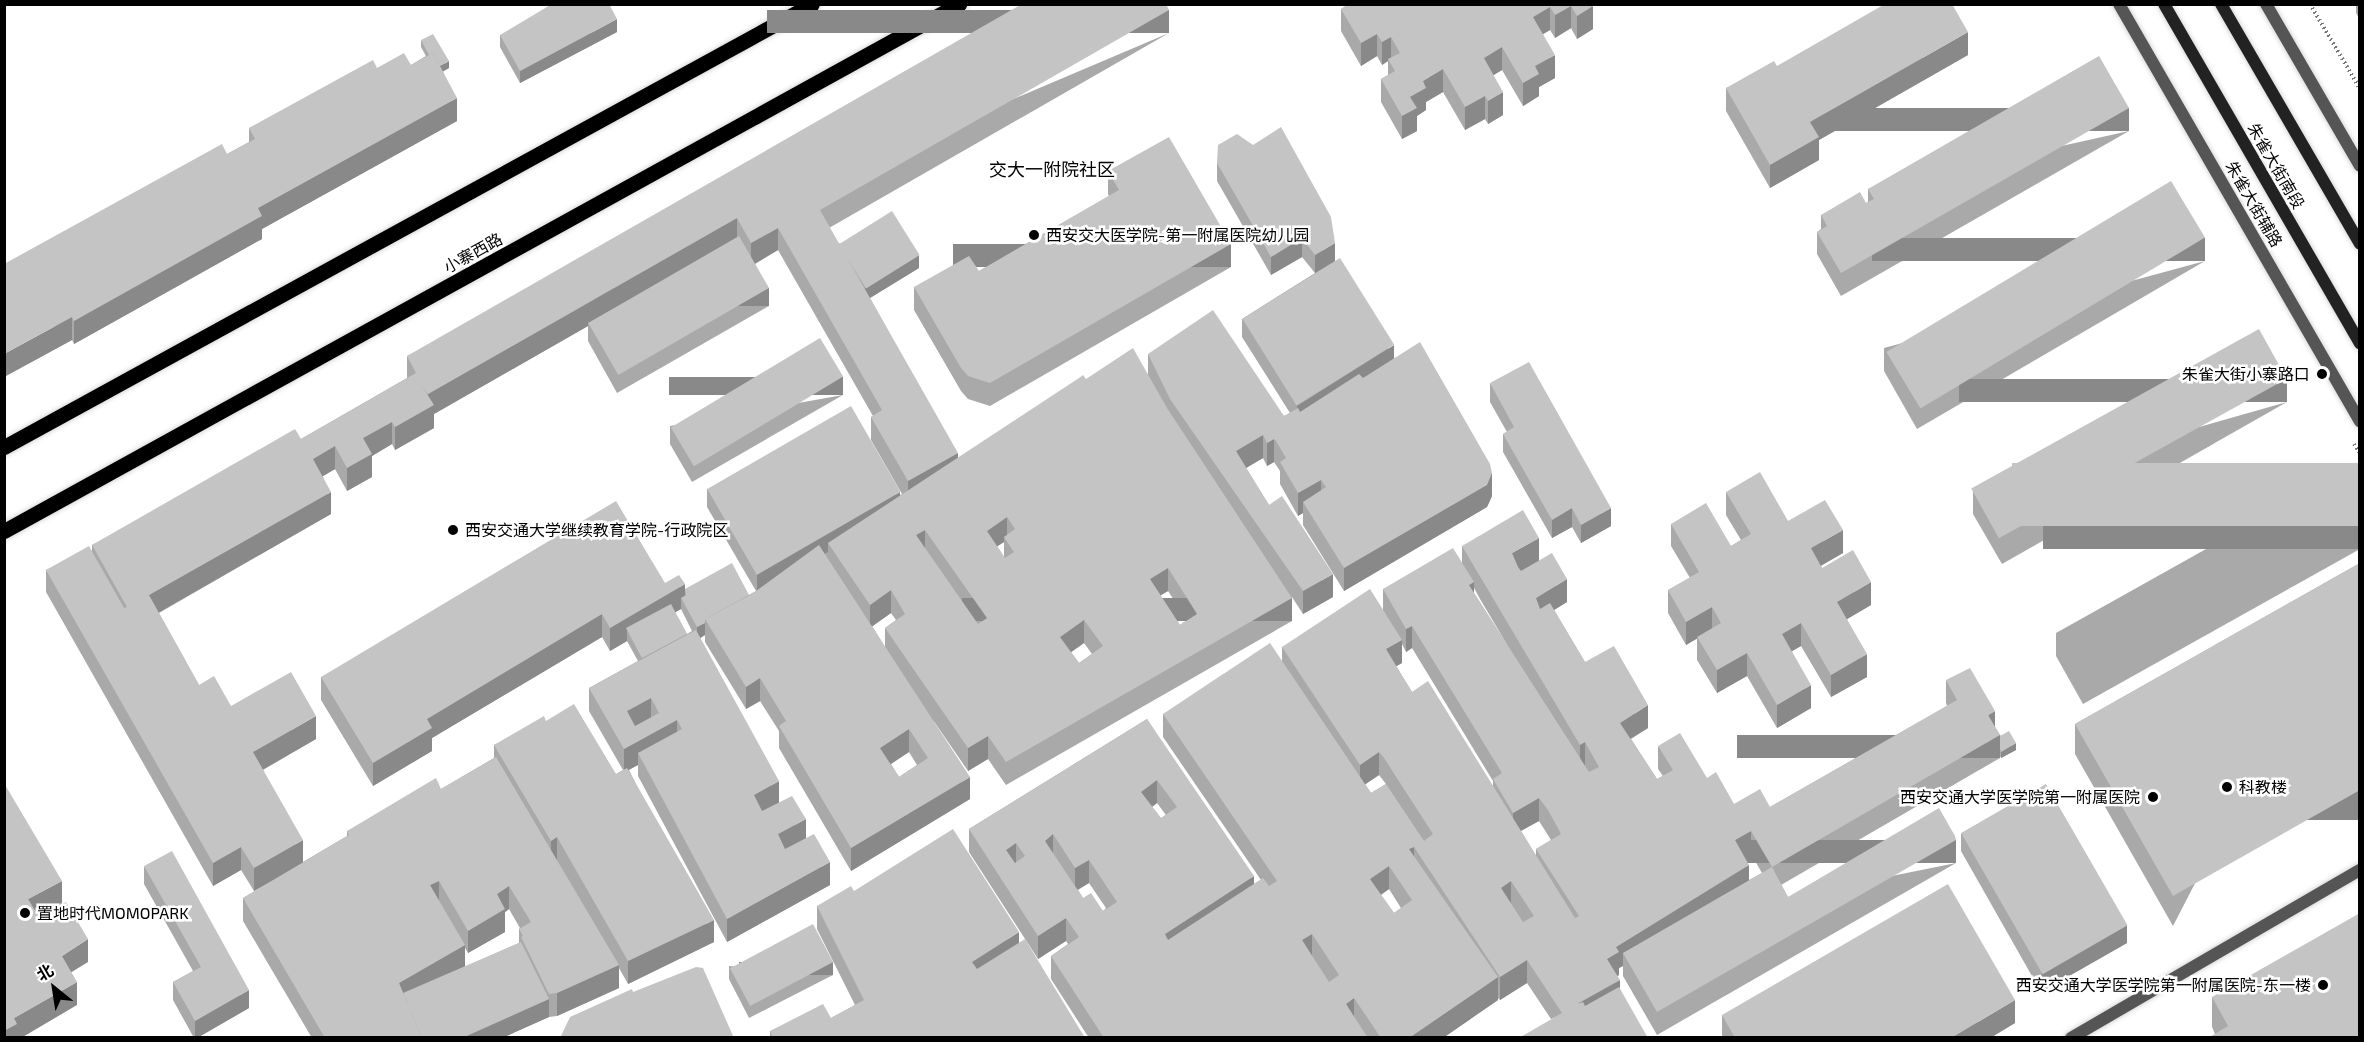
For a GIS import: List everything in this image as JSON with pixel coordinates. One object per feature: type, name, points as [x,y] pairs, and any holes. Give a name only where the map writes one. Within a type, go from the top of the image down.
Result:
[{"type":"main road","points":[[4,447],[812,4]]},
{"type":"main road","name":"小寨西路","points":[[4,531],[959,4]]},
{"type":"main road","name":"朱雀大街南段","points":[[2164,4],[2360,344]]},
{"type":"main road","name":"朱雀大街南段","points":[[2221,4],[2360,244]]},
{"type":"street","name":"朱雀大街辅路","points":[[2119,4],[2360,421]]},
{"type":"street","points":[[2266,4],[2360,166]]},
{"type":"street","points":[[2071,1038],[2086,1034],[2360,870]]},
{"type":"path","points":[[2310,4],[2360,89]]},
{"type":"building","points":[[552,4],[609,4],[617,19],[520,71],[500,35]]},
{"type":"building","points":[[1022,4],[1166,4],[1169,10],[820,210],[958,453],[908,481],[871,417],[882,410],[778,228],[751,243],[737,218],[428,394],[422,386],[434,405],[395,427],[392,422],[363,438],[372,454],[347,468],[335,446],[313,459],[331,492],[149,595],[199,685],[214,676],[231,706],[291,672],[316,716],[253,752],[303,840],[254,868],[241,847],[213,863],[46,570],[89,546],[124,608],[127,607],[92,545],[295,429],[301,439],[416,373],[407,356]]},
{"type":"building","points":[[1348,4],[1592,4],[1593,6],[1577,16],[1571,6],[1555,15],[1550,7],[1533,17],[1555,55],[1535,66],[1539,74],[1523,83],[1502,47],[1484,58],[1503,92],[1488,101],[1485,96],[1465,107],[1443,69],[1423,81],[1426,88],[1410,97],[1417,108],[1402,116],[1381,79],[1395,71],[1388,59],[1400,53],[1391,37],[1382,42],[1377,34],[1361,43],[1341,9]]},
{"type":"building","points":[[1885,4],[1952,4],[1968,32],[1810,122],[1819,137],[1770,165],[1726,88],[1774,61],[1777,66]]},
{"type":"building","points":[[433,34],[449,61],[440,66],[433,53],[429,55],[421,40]]},
{"type":"building","points":[[404,53],[411,65],[433,53],[457,98],[258,208],[262,216],[74,321],[72,317],[4,354],[4,264],[222,144],[227,154],[255,139],[249,128],[373,60],[377,68]]},
{"type":"building","points":[[2099,56],[2129,108],[1841,273],[1817,232],[1827,226],[1821,215],[1860,192],[1866,203],[1874,199],[1868,189]]},
{"type":"building","points":[[1281,127],[1331,217],[1335,243],[1315,255],[1302,238],[1271,257],[1217,163],[1218,145],[1237,134],[1253,145]]},
{"type":"building","points":[[1169,137],[1231,244],[990,383],[968,376],[961,368],[914,287],[969,256],[979,271],[1119,190],[1108,171]]},
{"type":"building","points":[[2171,181],[2205,238],[1920,409],[1886,352]]},
{"type":"building","points":[[892,211],[920,255],[866,288],[839,244]]},
{"type":"building","points":[[739,236],[769,288],[618,375],[588,323]]},
{"type":"building","points":[[1340,258],[1394,345],[1297,405],[1242,319]]},
{"type":"building","points":[[1213,310],[1284,416],[1298,408],[1300,412],[1359,374],[1363,378],[1420,342],[1490,464],[1492,473],[1487,485],[1344,568],[1303,502],[1326,487],[1321,480],[1298,493],[1280,462],[1286,458],[1276,441],[1274,439],[1267,443],[1263,435],[1236,451],[1269,505],[1282,496],[1333,574],[1303,591],[1170,399],[1148,354]]},
{"type":"building","points":[[2259,329],[2287,379],[1999,538],[1971,489]]},
{"type":"building","points":[[820,338],[843,377],[694,466],[671,428]]},
{"type":"building","points":[[1133,348],[1167,408],[1292,598],[1006,762],[988,736],[968,748],[885,628],[905,614],[891,590],[870,605],[828,543],[1083,375],[1086,379]],"holes":[[[1007,517],[1015,529],[1004,537],[1014,552],[1005,558],[987,531]],[[925,530],[987,618],[978,624],[916,535]],[[1168,568],[1197,614],[1180,625],[1150,579]],[[1084,620],[1103,646],[1079,663],[1060,637]]]},
{"type":"building","points":[[1529,362],[1611,508],[1581,525],[1572,508],[1552,520],[1503,434],[1514,427],[1490,383]]},
{"type":"building","points":[[851,406],[900,492],[757,575],[707,489]]},
{"type":"building","points":[[2012,463],[2360,463],[2360,526],[2012,526]]},
{"type":"building","points":[[1760,472],[1788,521],[1825,500],[1843,530],[1811,548],[1822,568],[1853,550],[1871,582],[1837,602],[1867,654],[1831,675],[1801,623],[1782,634],[1811,685],[1777,705],[1747,653],[1717,670],[1697,637],[1721,623],[1712,607],[1686,622],[1668,590],[1699,572],[1671,524],[1706,503],[1731,546],[1751,534],[1726,492]]},
{"type":"building","points":[[616,501],[665,583],[679,575],[685,584],[610,628],[602,614],[427,719],[432,728],[373,763],[321,677]]},
{"type":"building","points":[[1523,510],[1539,538],[1512,553],[1518,567],[1521,571],[1552,553],[1567,579],[1536,598],[1540,609],[1550,603],[1585,662],[1614,646],[1648,705],[1620,723],[1657,779],[1673,770],[1658,746],[1680,733],[1707,778],[1716,772],[1734,804],[1760,789],[1770,807],[1957,700],[1946,680],[1970,668],[1995,711],[1988,715],[2000,735],[1772,867],[1751,831],[1735,840],[1749,865],[1616,947],[1619,952],[1607,959],[1620,980],[1577,1004],[1583,1002],[1585,1006],[1619,987],[1648,1038],[1519,1038],[1562,1013],[1527,960],[1500,977],[1414,847],[1409,849],[1498,977],[1409,1038],[1381,1038],[1354,998],[1346,1004],[1368,1038],[1104,1038],[1051,956],[1079,937],[1066,918],[1038,936],[969,829],[1147,719],[1254,876],[1165,934],[1168,940],[1263,878],[1269,886],[1277,881],[1163,714],[1270,643],[1371,793],[1386,784],[1424,841],[1433,834],[1384,758],[1379,752],[1360,765],[1282,647],[1370,589],[1402,640],[1386,649],[1412,692],[1428,681],[1575,918],[1579,916],[1536,849],[1561,834],[1548,810],[1539,798],[1513,813],[1493,779],[1502,773],[1412,626],[1406,629],[1383,589],[1453,548],[1474,582],[1469,585],[1589,772],[1599,767],[1585,742],[1580,745],[1462,546]],"holes":[[[1157,780],[1177,807],[1161,818],[1141,792]],[[1053,834],[1075,868],[1089,860],[1117,902],[1103,911],[1091,893],[1083,898],[1045,841]],[[1016,843],[1025,856],[1015,863],[1006,850]],[[1389,866],[1412,900],[1394,913],[1370,879]],[[1511,881],[1534,916],[1523,922],[1501,888]],[[1312,934],[1339,975],[1329,982],[1302,940]]]},
{"type":"building","points":[[819,545],[970,777],[851,848],[779,726],[786,721],[760,678],[746,687],[705,619],[752,594]],"holes":[[[909,729],[928,758],[899,777],[880,748]]]},
{"type":"building","points":[[732,563],[749,595],[705,619],[705,623],[697,627],[681,598],[686,595],[685,589]]},
{"type":"building","name":"科教楼","points":[[2360,563],[2360,790],[2173,896],[2075,724]]},
{"type":"building","points":[[671,604],[687,634],[642,658],[626,628]]},
{"type":"building","points":[[696,630],[779,781],[754,795],[762,811],[792,796],[806,819],[778,834],[785,849],[814,834],[830,862],[727,919],[638,753],[682,729],[677,720],[624,749],[589,688]],"holes":[[[651,698],[659,713],[635,726],[627,711]]]},
{"type":"building","points":[[574,704],[616,774],[627,768],[714,920],[628,961],[557,837],[551,841],[494,745],[544,716],[546,721]]},
{"type":"building","points":[[2009,731],[2016,743],[2001,752],[2000,736]]},
{"type":"building","points":[[496,757],[619,965],[557,993],[549,994],[519,929],[531,922],[509,886],[497,894],[505,909],[468,931],[439,881],[430,885],[465,945],[399,983],[422,1038],[325,1038],[243,898],[349,835],[347,831],[436,778],[441,789]]},
{"type":"building","name":"置地时代MOMOPARK","points":[[4,783],[62,881],[28,899],[39,917],[66,902],[88,939],[62,956],[77,982],[14,1018],[17,1024],[4,1031]]},
{"type":"building","points":[[2046,784],[2128,925],[2043,974],[1961,833]]},
{"type":"building","points":[[1939,808],[1956,840],[1657,1012],[1623,953],[1772,867],[1788,897]]},
{"type":"building","points":[[953,829],[1019,932],[972,962],[977,969],[1025,939],[1085,1038],[773,1038],[770,1031],[823,1004],[831,1018],[864,1000],[817,906],[851,886],[854,891]]},
{"type":"building","points":[[172,851],[249,990],[195,1021],[173,982],[201,967],[144,866]]},
{"type":"building","points":[[1948,884],[2015,1000],[1951,1038],[1735,1038],[1722,1015]]},
{"type":"building","name":"西安交通大学医学院第一附属医院-东一楼","points":[[2360,913],[2360,1038],[2208,1038],[2228,1026],[2212,997]]},
{"type":"building","points":[[813,924],[833,962],[750,1006],[730,968]]},
{"type":"building","points":[[521,942],[549,999],[462,1038],[422,1038],[403,993]]},
{"type":"building","points":[[696,967],[703,968],[734,1038],[560,1038],[570,1017],[632,989],[633,992]]},
{"type":"place","name":"西安交大医学院-第一附属医院幼儿园","points":[[1034,235]]},
{"type":"place","name":"朱雀大街小寨路口","points":[[2322,374]]},
{"type":"place","name":"西安交通大学继续教育学院-行政院区","points":[[453,530]]},
{"type":"place","name":"科教楼","points":[[2227,787]]},
{"type":"place","name":"西安交通大学医学院第一附属医院","points":[[2153,797]]},
{"type":"place","name":"置地时代MOMOPARK","points":[[25,913]]},
{"type":"place","name":"西安交通大学医学院第一附属医院-东一楼","points":[[2323,985]]},
{"type":"district","name":"交大一附院社区","points":[[1052,169]]}]
